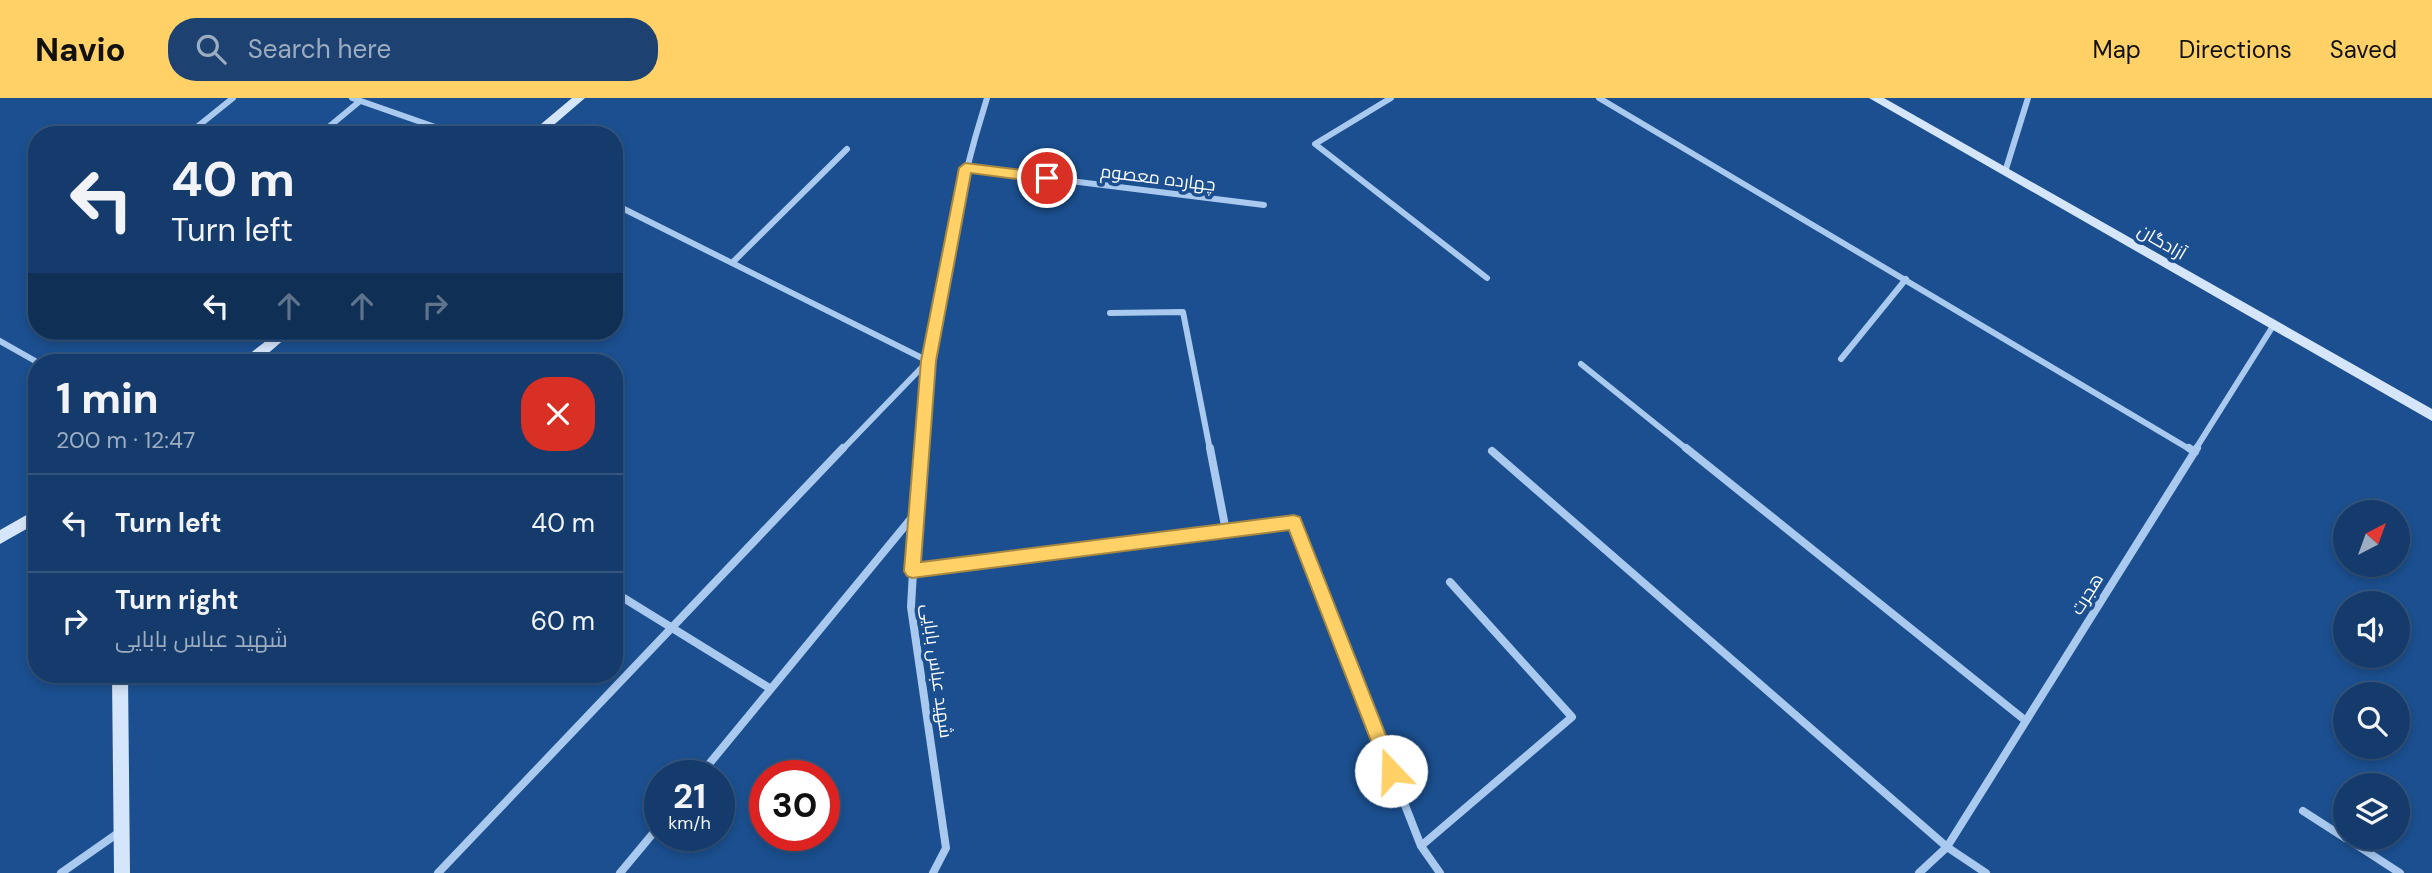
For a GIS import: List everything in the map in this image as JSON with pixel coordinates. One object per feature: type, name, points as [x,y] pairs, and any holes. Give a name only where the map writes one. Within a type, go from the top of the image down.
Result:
[{"type":"street","points":[[198,126],[233,98]]},
{"type":"street","points":[[352,98],[431,126]]},
{"type":"street","points":[[545,126],[579,98]]},
{"type":"street","name":"شهید عباس بابایی","points":[[933,873],[946,848],[911,607],[914,515],[929,361],[965,168],[987,98]]},
{"type":"street","points":[[1391,98],[1314,144],[1487,278]]},
{"type":"street","points":[[1600,98],[2194,452]]},
{"type":"street","name":"آزادگان","points":[[1875,98],[2432,416]]},
{"type":"street","points":[[2005,172],[2028,98]]},
{"type":"street","points":[[329,126],[360,101]]},
{"type":"street","points":[[732,263],[846,149]]},
{"type":"street","name":"چهارده معصوم","points":[[965,168],[1264,205]]},
{"type":"street","points":[[623,208],[929,361],[623,677]]},
{"type":"street","points":[[1841,359],[1906,279]]},
{"type":"street","points":[[1110,313],[1183,312],[1226,531]]},
{"type":"street","name":"هجرت","points":[[1919,873],[1947,847],[2273,327]]},
{"type":"street","points":[[258,354],[276,340]]},
{"type":"street","points":[[0,341],[28,357]]},
{"type":"street","points":[[1581,364],[2026,721]]},
{"type":"street","points":[[1492,451],[1947,847],[1986,873]]},
{"type":"street","points":[[712,760],[914,515]]},
{"type":"street","points":[[0,538],[28,521]]},
{"type":"street","points":[[912,571],[1294,522],[1420,846],[1440,873]]},
{"type":"street","points":[[1420,846],[1573,717],[1450,582]]},
{"type":"street","points":[[623,597],[771,689]]},
{"type":"street","points":[[120,683],[122,873]]},
{"type":"street","points":[[438,873],[617,683]]},
{"type":"street","points":[[2303,811],[2333,830]]},
{"type":"street","points":[[61,873],[121,830]]},
{"type":"street","points":[[620,873],[644,844]]},
{"type":"street","points":[[2364,850],[2400,873]]},
{"type":"route","points":[[1047,178],[965,168],[929,361],[914,515],[912,571],[1294,522],[1391,771]]}]
